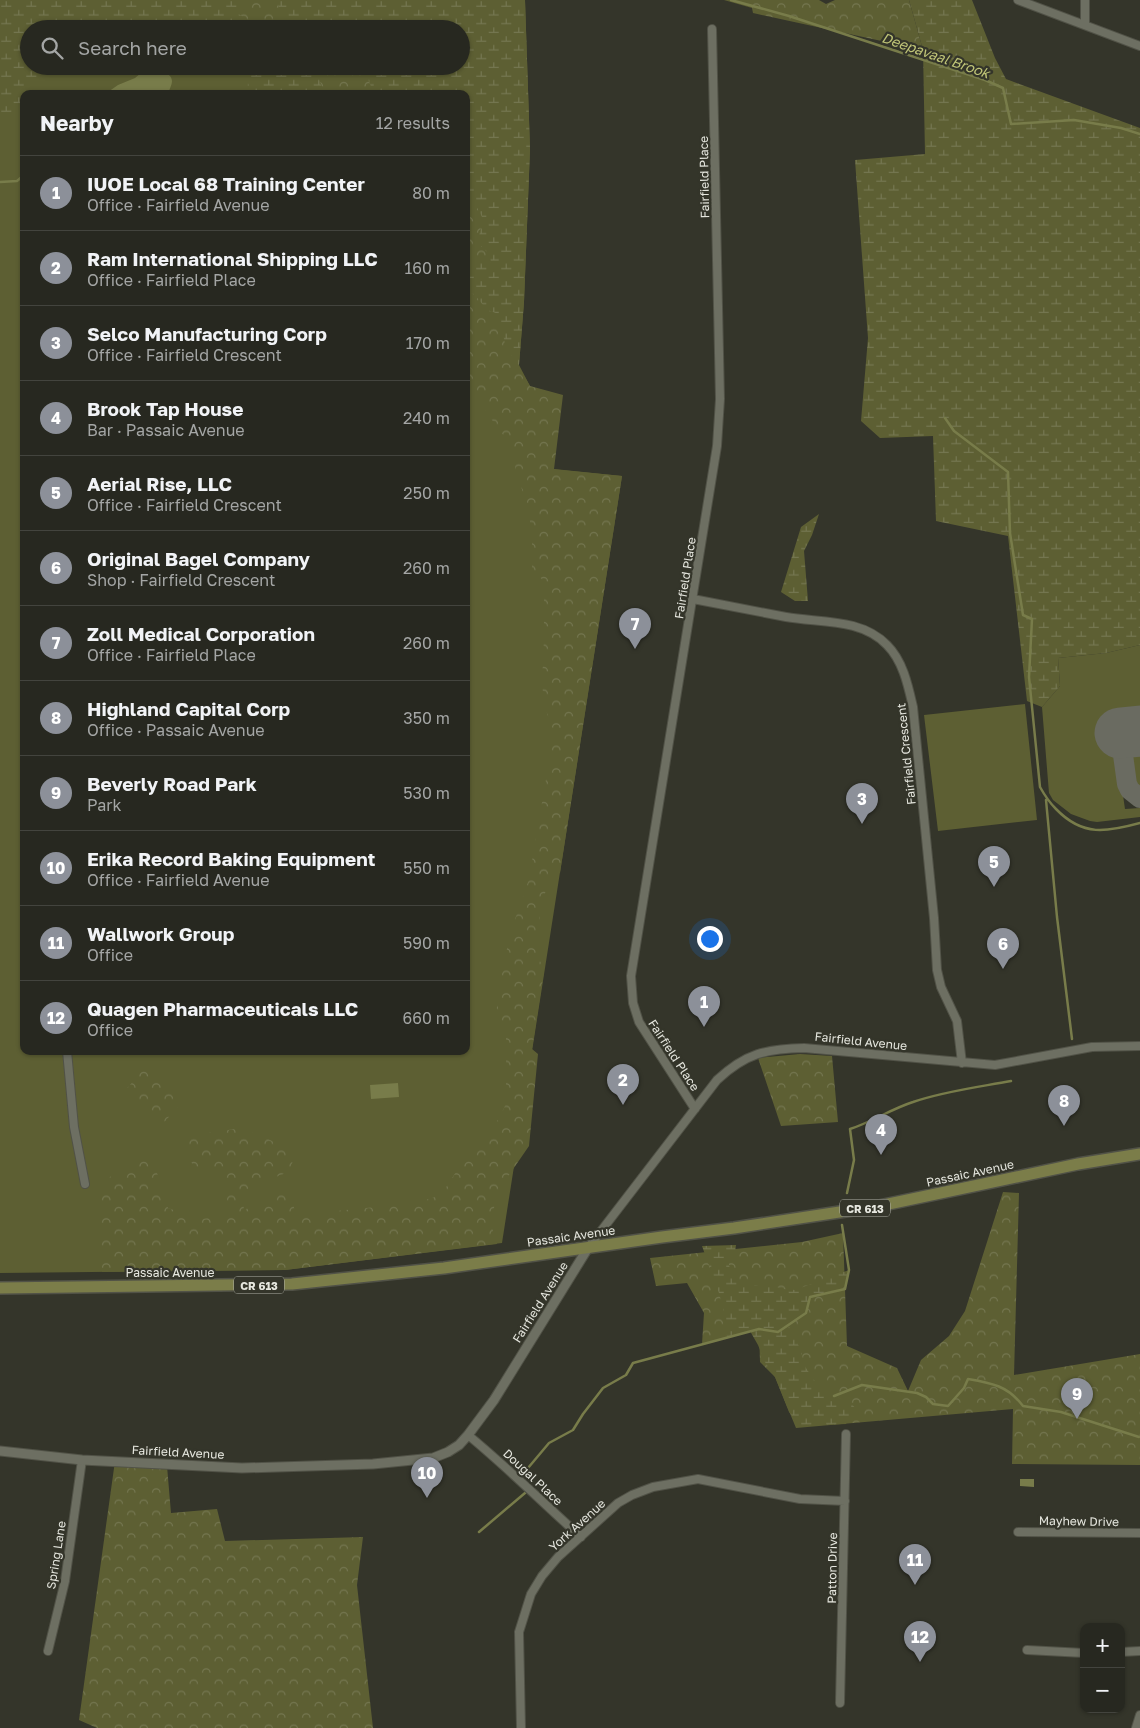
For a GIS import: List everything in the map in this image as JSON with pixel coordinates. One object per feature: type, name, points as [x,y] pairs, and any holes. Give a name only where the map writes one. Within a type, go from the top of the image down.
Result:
[{"type":"main road","name":"Passaic Avenue","points":[[0,1288],[292,1284],[444,1268],[879,1206],[1070,1166],[1140,1154]]},
{"type":"street","points":[[1018,0],[1140,46]]},
{"type":"street","points":[[1084,0],[1085,24]]},
{"type":"street","name":"Fairfield Place","points":[[696,1109],[639,1022],[633,1003],[632,976],[717,446],[720,399],[712,29]]},
{"type":"street","name":"Fairfield Crescent","points":[[693,599],[789,617],[845,624],[887,644],[896,658],[905,676],[913,707],[934,918],[937,970],[941,987],[957,1021],[962,1063]]},
{"type":"street","name":"Fairfield Avenue","points":[[0,1451],[82,1460],[242,1468],[373,1464],[433,1458],[454,1449],[468,1435],[494,1400],[588,1248],[696,1109],[710,1088],[726,1072],[742,1061],[762,1052],[804,1048],[995,1065],[1092,1048],[1140,1046]]},
{"type":"street","points":[[67,1055],[74,1127],[85,1184]]},
{"type":"street","name":"Patton Drive","points":[[840,1703],[846,1434]]},
{"type":"street","name":"Dougal Place","points":[[468,1435],[507,1468],[581,1537]]},
{"type":"street","name":"Spring Lane","points":[[48,1651],[65,1581],[82,1460]]},
{"type":"street","name":"York Avenue","points":[[521,1728],[518,1632],[531,1594],[542,1576],[558,1557],[610,1510],[632,1495],[653,1487],[698,1479],[800,1499],[845,1501]]},
{"type":"street","name":"Mayhew Drive","points":[[1018,1532],[1140,1533]]},
{"type":"street","points":[[1027,1650],[1080,1653]]},
{"type":"street","points":[[1125,1652],[1140,1651]]},
{"type":"street","points":[[1136,1728],[1140,1716]]},
{"type":"green space","points":[[0,0],[525,0],[530,149],[524,302],[519,365],[530,386],[531,467],[622,476],[502,1243],[285,1270],[0,1273]]},
{"type":"green space","points":[[0,0],[238,0],[236,12],[247,20],[20,20],[20,75],[47,75],[27,90],[20,90],[20,104],[16,110],[0,113]]},
{"type":"green space","points":[[238,0],[272,0],[290,20],[247,20],[236,12]]},
{"type":"green space","points":[[272,0],[525,0],[530,149],[524,302],[519,365],[507,348],[498,314],[486,309],[476,296],[470,292],[470,261],[491,263],[490,255],[481,246],[479,236],[483,219],[474,201],[470,200],[470,90],[373,90],[366,75],[470,75],[470,20],[290,20]]},
{"type":"green space","points":[[724,0],[819,0],[826,4],[835,0],[909,0],[923,50],[753,13],[752,8]]},
{"type":"green space","points":[[909,0],[972,0],[995,58],[1006,79],[1140,128],[1140,645],[1106,653],[1058,658],[1060,686],[1042,707],[1027,701],[1008,536],[936,521],[933,436],[880,438],[861,421],[868,338],[855,160],[925,154],[923,50]]},
{"type":"green space","points":[[247,75],[318,75],[325,90],[248,90]]},
{"type":"green space","points":[[318,75],[366,75],[373,90],[325,90]]},
{"type":"green space","points":[[470,200],[474,201],[483,219],[479,236],[481,245],[490,255],[491,264],[470,261]]},
{"type":"green space","points":[[470,292],[476,296],[486,309],[498,314],[505,343],[530,386],[563,395],[554,469],[622,476],[560,873],[550,872],[540,915],[538,956],[544,971],[532,1049],[538,1054],[529,1146],[500,1188],[490,1221],[497,1244],[285,1270],[102,1272],[99,1247],[100,1192],[114,1171],[152,1157],[168,1208],[200,1219],[228,1216],[226,1193],[220,1177],[193,1166],[181,1137],[235,1129],[257,1134],[294,1151],[291,1171],[242,1192],[244,1210],[289,1189],[296,1215],[416,1203],[441,1195],[456,1172],[487,1141],[506,1104],[506,1036],[496,1013],[504,961],[512,928],[529,879],[554,732],[545,708],[542,684],[544,582],[532,568],[532,533],[527,503],[516,473],[513,447],[496,426],[475,394],[470,376]]},
{"type":"green space","points":[[819,514],[804,551],[808,601],[795,601],[781,592],[801,527]]},
{"type":"green space","points":[[1140,645],[1140,715],[1112,719],[1125,809],[1140,808],[1140,817],[1097,822],[1090,821],[1071,814],[1053,800],[1049,793],[1042,707],[1060,686],[1058,658],[1106,653]]},
{"type":"green space","points":[[1025,704],[1037,820],[938,831],[924,715]]},
{"type":"green space","points":[[1140,747],[1140,788],[1133,777],[1131,756]]},
{"type":"green space","points":[[800,1054],[832,1056],[838,1122],[781,1126],[758,1058]]},
{"type":"green space","points":[[148,1064],[186,1097],[161,1126],[123,1093]]},
{"type":"green space","points":[[1003,1192],[1019,1193],[1014,1375],[1140,1354],[1140,1465],[1012,1464],[1013,1409],[796,1428],[775,1377],[760,1362],[759,1329],[702,1344],[704,1313],[687,1283],[656,1286],[650,1258],[802,1242],[843,1233],[847,1346],[897,1368],[908,1391],[921,1360],[949,1336],[965,1311]]},
{"type":"green space","points":[[736,1245],[735,1252],[728,1260],[731,1274],[745,1287],[767,1284],[783,1289],[795,1290],[849,1270],[845,1289],[810,1297],[806,1313],[788,1325],[801,1350],[804,1365],[816,1383],[834,1396],[850,1402],[862,1416],[849,1417],[846,1424],[800,1426],[789,1412],[775,1377],[765,1362],[750,1331],[727,1337],[724,1312],[719,1293],[702,1246]]},
{"type":"green space","points":[[115,1461],[167,1466],[171,1513],[217,1509],[225,1541],[363,1537],[357,1585],[373,1728],[97,1728],[79,1720]]},
{"type":"shaded area","points":[[139,75],[169,75],[172,84],[170,90],[111,90]]},
{"type":"shaded area","points":[[398,1083],[399,1097],[371,1099],[370,1085]]},
{"type":"shaded area","points":[[1020,1479],[1034,1479],[1034,1487],[1020,1486]]},
{"type":"waterway","name":"Deepavaal Brook","points":[[731,0],[789,16],[985,80],[1003,88],[1011,124],[1074,120],[1121,128],[1140,134]]},
{"type":"waterway","points":[[0,182],[17,181],[20,178]]},
{"type":"waterway","points":[[945,418],[954,431],[1008,472],[1010,533],[1023,615],[1032,619],[1029,677],[1040,787],[1051,804],[1066,818],[1086,828],[1096,830],[1117,829],[1140,823]]},
{"type":"waterway","points":[[1046,800],[1057,917],[1072,1039]]},
{"type":"waterway","points":[[847,1193],[854,1160],[850,1129],[925,1098],[1011,1081]]},
{"type":"waterway","points":[[528,1468],[549,1443],[573,1430],[603,1388],[626,1375],[633,1363],[759,1329],[778,1332],[806,1313],[810,1297],[845,1289],[849,1270],[842,1225]]},
{"type":"waterway","points":[[834,1396],[862,1385],[917,1393],[926,1397],[933,1404],[948,1406],[964,1388],[968,1379],[999,1386],[1011,1394],[1023,1406],[1061,1412],[1139,1437]]},
{"type":"waterway","points":[[479,1532],[525,1493]]},
{"type":"taxiway","points":[[1120,733],[1127,784],[1130,790],[1140,798]]},
{"type":"runway","points":[[1120,733],[1140,731]]},
{"type":"place","name":"Zoll Medical Corporation","points":[[635,649]]},
{"type":"place","name":"Selco Manufacturing Corp","points":[[862,824]]},
{"type":"place","name":"Aerial Rise, LLC","points":[[994,887]]},
{"type":"place","name":"Original Bagel Company","points":[[1003,969]]},
{"type":"place","name":"IUOE Local 68 Training Center","points":[[704,1027]]},
{"type":"place","name":"Ram International Shipping LLC","points":[[623,1105]]},
{"type":"place","name":"Highland Capital Corp","points":[[1064,1126]]},
{"type":"place","name":"Brook Tap House","points":[[881,1155]]},
{"type":"place","name":"Beverly Road Park","points":[[1077,1419]]},
{"type":"place","name":"Erika Record Baking Equipment","points":[[427,1498]]},
{"type":"place","name":"Wallwork Group","points":[[915,1585]]},
{"type":"place","name":"Quagen Pharmaceuticals LLC","points":[[920,1662]]}]
